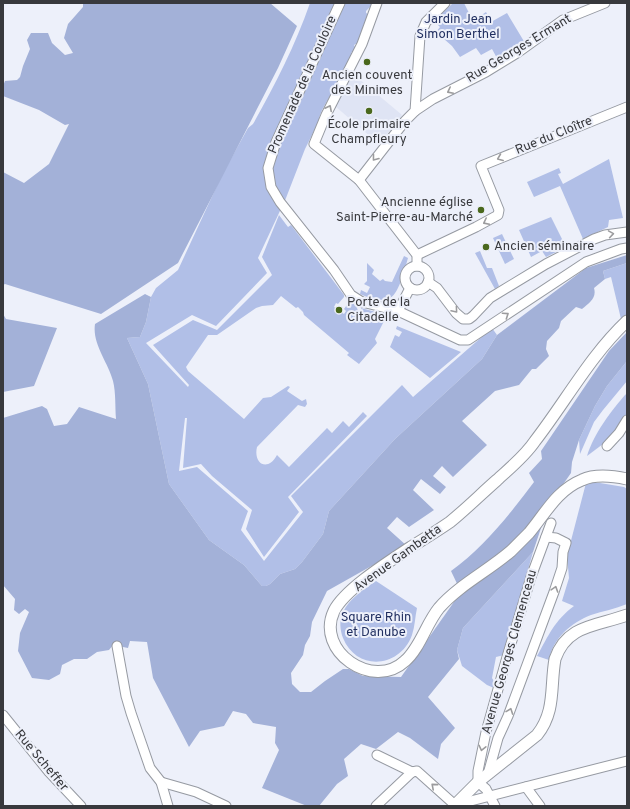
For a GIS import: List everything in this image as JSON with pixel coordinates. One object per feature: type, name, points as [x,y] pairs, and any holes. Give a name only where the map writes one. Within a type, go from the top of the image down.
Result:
[{"type":"main road","name":"Avenue Gambetta","points":[[626,480],[604,476],[592,477],[583,479],[564,490],[512,550],[461,588],[444,603],[434,614],[411,655],[400,666],[383,672],[369,671],[349,662],[339,650],[333,638],[331,623],[332,616],[338,605],[374,572],[451,521],[512,466],[534,443],[589,364],[611,337],[627,321]]},
{"type":"main road","points":[[455,805],[474,785],[537,735],[545,723],[551,704],[555,659],[558,651],[570,635],[585,628],[627,615]]},
{"type":"street","name":"Promenade de la Couloire","points":[[340,3],[276,142],[268,168],[271,187],[280,202],[334,270],[351,295],[362,302],[398,311]]},
{"type":"street","points":[[377,3],[362,44],[326,115],[314,144],[359,180],[417,255],[417,266]]},
{"type":"street","points":[[415,111],[420,36],[426,22],[445,3]]},
{"type":"street","name":"Rue Georges Ermant","points":[[359,180],[404,121],[415,111],[433,99],[486,72],[563,20],[605,3]]},
{"type":"street","name":"Rue du Cloître","points":[[417,255],[498,215],[499,210],[481,166],[627,107]]},
{"type":"street","points":[[428,282],[437,288],[456,313],[463,319],[469,319],[490,298],[552,261],[594,239],[605,235],[627,232]]},
{"type":"street","points":[[410,288],[398,311],[460,340],[468,340],[586,262],[627,248]]},
{"type":"street","points":[[417,266],[421,267],[427,271],[429,275],[428,282],[420,290],[410,288],[405,282],[405,274],[410,268],[417,266]]},
{"type":"street","points":[[607,446],[620,432],[627,420]]},
{"type":"street","name":"Avenue Georges Clemenceau","points":[[474,785],[486,732],[507,657],[531,577],[551,524]]},
{"type":"street","name":"Avenue Georges Clemenceau","points":[[488,774],[498,738],[508,716],[562,568],[563,552],[566,542],[556,538],[546,537]]},
{"type":"street","points":[[117,646],[126,696],[131,713],[150,768],[161,782],[168,806]]},
{"type":"street","name":"Rue Scheffer","points":[[3,715],[49,772],[81,806]]},
{"type":"street","points":[[377,755],[412,772],[417,771],[455,805],[627,761]]},
{"type":"street","points":[[376,806],[412,772]]},
{"type":"street","points":[[161,782],[196,792],[226,806]]},
{"type":"street","points":[[474,785],[486,789],[495,806]]},
{"type":"street","points":[[474,785],[480,798]]},
{"type":"street","points":[[526,787],[540,806]]},
{"type":"shaded area","points":[[83,3],[270,3],[297,26],[278,68],[178,263],[101,314],[5,284],[3,285],[3,172],[24,183],[49,164],[69,124],[65,125],[39,110],[3,96],[3,86],[5,81],[17,80],[20,77],[30,49],[27,40],[31,33],[48,33],[52,43],[65,55],[73,53],[64,38],[68,24],[83,7]]},
{"type":"shaded area","name":"École primaire Champfleury","points":[[352,73],[402,115],[379,144],[335,106]]},
{"type":"shaded area","points":[[627,255],[627,263],[603,271],[605,279],[594,288],[595,292],[590,302],[582,309],[576,307],[561,321],[559,328],[547,341],[546,349],[549,356],[536,369],[532,369],[519,385],[495,391],[462,421],[487,445],[453,477],[442,466],[433,476],[446,487],[440,494],[421,479],[413,490],[434,510],[409,527],[397,517],[387,528],[407,546],[327,591],[312,622],[310,636],[305,645],[303,655],[291,673],[292,684],[300,692],[311,692],[343,669],[349,669],[363,676],[401,677],[461,592],[451,571],[485,541],[506,518],[534,482],[529,473],[542,459],[541,451],[609,351],[627,332],[627,361],[607,386],[595,406],[579,440],[572,462],[571,473],[557,493],[543,522],[533,552],[463,628],[457,650],[459,659],[428,697],[455,728],[441,744],[438,759],[410,738],[398,732],[376,749],[361,744],[344,759],[348,776],[337,784],[319,806],[307,806],[262,788],[279,750],[275,743],[276,727],[253,723],[246,714],[233,711],[224,726],[200,731],[189,747],[153,678],[147,642],[130,641],[128,648],[113,645],[109,650],[97,652],[87,659],[74,659],[62,665],[60,674],[49,680],[32,678],[18,651],[20,633],[29,612],[25,609],[19,614],[14,610],[15,599],[3,585],[3,418],[42,406],[47,409],[54,426],[67,424],[79,407],[116,419],[113,381],[98,346],[95,324],[145,294],[151,297],[146,322],[140,337],[127,338],[148,384],[169,484],[209,540],[244,565],[262,586],[266,586],[280,574],[295,569],[302,562],[323,534],[329,511],[395,439],[482,359],[497,335],[586,268]]},
{"type":"shaded area","points":[[3,314],[6,319],[57,328],[34,386],[3,392]]},
{"type":"green space","points":[[310,3],[374,3],[366,11],[366,13],[370,15],[367,24],[364,24],[363,26],[365,26],[357,44],[354,46],[356,47],[354,52],[351,53],[353,54],[322,110],[320,119],[305,149],[286,198],[258,258],[267,273],[216,326],[192,315],[146,343],[188,387],[189,385],[153,345],[193,320],[217,330],[272,275],[262,257],[279,215],[288,227],[291,225],[344,295],[344,297],[338,304],[336,303],[334,307],[344,314],[346,311],[344,309],[349,302],[356,305],[359,314],[362,313],[361,308],[387,315],[375,339],[377,343],[359,364],[347,355],[349,353],[304,315],[298,307],[296,308],[281,296],[273,305],[256,308],[217,335],[208,335],[186,367],[188,371],[244,419],[263,398],[271,397],[288,386],[290,387],[287,391],[302,401],[306,399],[307,404],[305,407],[298,405],[257,447],[257,458],[262,464],[270,463],[277,455],[289,467],[327,428],[332,433],[343,421],[349,427],[363,412],[367,416],[288,497],[299,512],[264,557],[246,529],[252,510],[212,476],[201,464],[183,468],[187,418],[185,418],[179,471],[197,467],[248,511],[241,530],[264,561],[303,512],[291,496],[402,385],[413,397],[492,328],[497,335],[482,359],[395,439],[329,511],[323,534],[302,562],[295,569],[280,574],[270,584],[262,586],[244,565],[209,540],[169,484],[148,384],[127,338],[140,337],[146,322],[151,297],[156,288],[178,270],[222,175],[248,128],[253,124],[284,65],[298,35]]},
{"type":"green space","name":"Jardin Jean Simon Berthel","points":[[453,3],[464,3],[473,21],[486,12],[491,22],[507,13],[525,43],[498,60],[492,49],[481,55],[476,48],[460,57],[452,46],[436,32],[440,27],[434,21]]},
{"type":"green space","points":[[609,159],[623,218],[609,220],[608,227],[583,239],[560,186],[534,197],[527,182],[559,168],[561,173],[558,174],[563,184]]},
{"type":"green space","points":[[551,217],[566,247],[546,257],[542,251],[531,257],[519,230]]},
{"type":"green space","points":[[502,234],[514,259],[505,264],[493,238]]},
{"type":"green space","points":[[480,251],[487,268],[492,268],[499,286],[495,289],[475,253]]},
{"type":"green space","points":[[404,256],[408,258],[401,281],[392,297],[381,300],[360,294],[361,290],[367,293],[370,287],[364,284],[367,281],[367,263],[374,270],[372,274],[380,281],[383,279],[385,281],[392,282]]},
{"type":"green space","points":[[627,263],[627,314],[621,319],[611,277],[605,279],[603,271]]},
{"type":"green space","points":[[397,326],[461,352],[430,378],[390,347],[395,335],[399,337],[402,332],[396,329]]},
{"type":"green space","points":[[627,361],[627,381],[594,422],[580,454],[579,440],[595,406],[607,386]]},
{"type":"green space","points":[[627,393],[627,415],[623,423],[611,438],[587,456],[604,423]]},
{"type":"green space","points":[[586,483],[600,483],[624,487],[627,489],[627,604],[591,615],[570,627],[554,645],[549,660],[537,656],[561,617],[574,606],[562,601],[569,578],[567,556]]},
{"type":"green space","points":[[533,552],[504,655],[496,657],[492,678],[495,683],[494,688],[487,685],[462,666],[457,650],[463,628]]},
{"type":"green space","name":"Square Rhin et Danube","points":[[376,581],[417,608],[413,632],[406,646],[398,654],[389,659],[378,662],[368,661],[358,657],[349,649],[343,638],[340,625],[342,615],[349,603]]},
{"type":"place","name":"Ancien couvent des Minimes","points":[[367,62]]},
{"type":"place","name":"École primaire Champfleury","points":[[369,111]]},
{"type":"place","name":"Ancienne église Saint-Pierre-au-Marché","points":[[481,210]]},
{"type":"place","name":"Ancien séminaire","points":[[486,247]]},
{"type":"place","name":"Porte de la Citadelle","points":[[339,310]]}]
